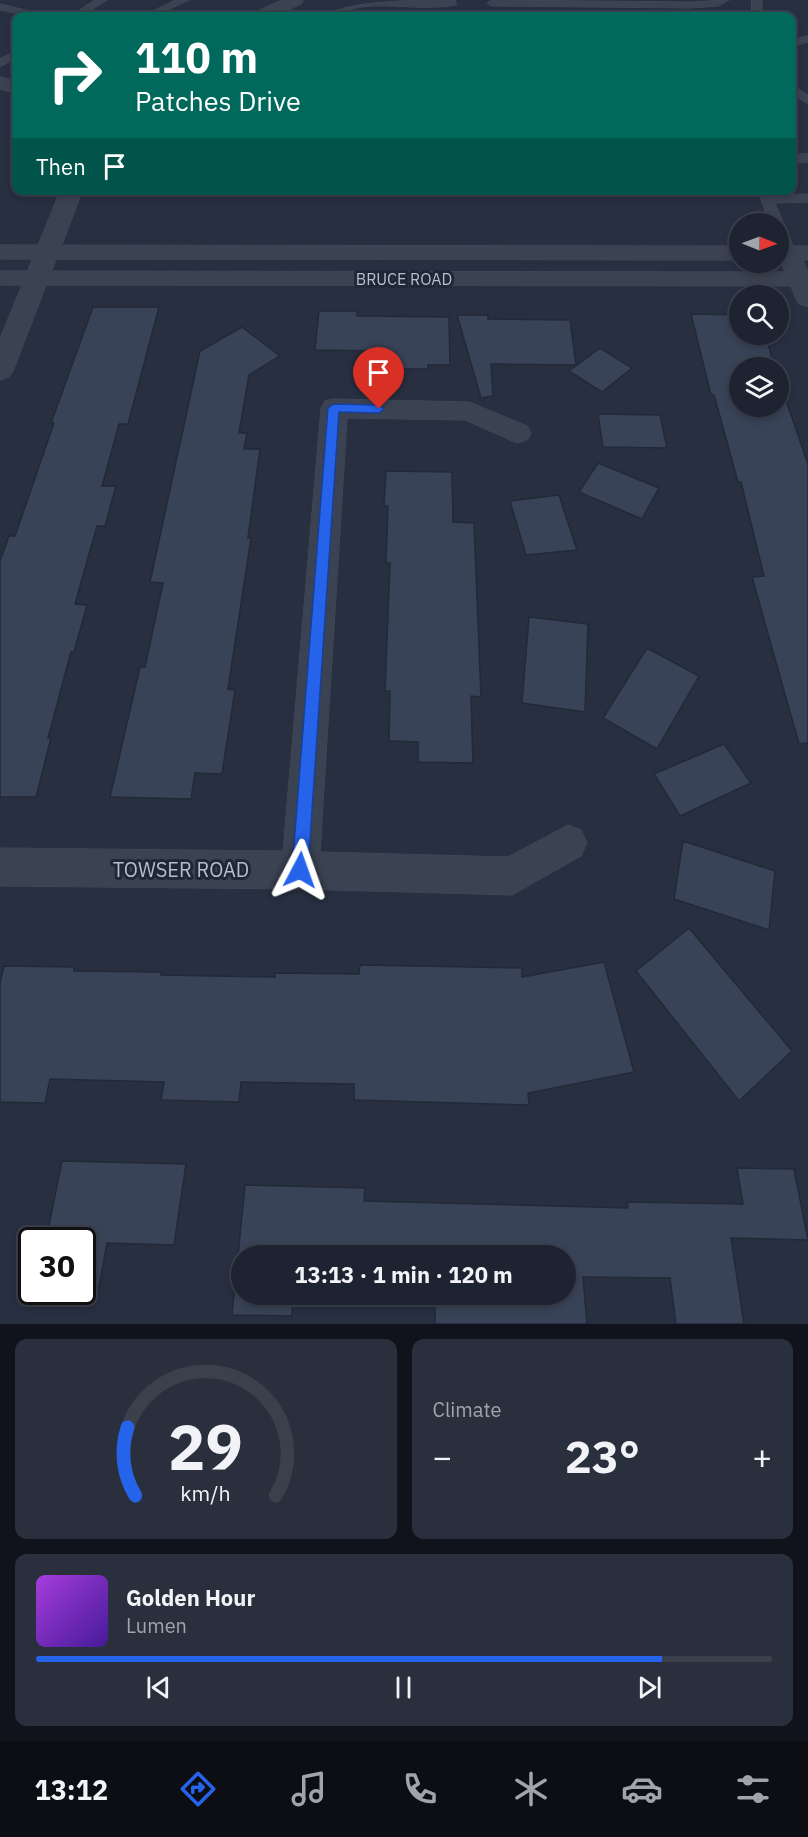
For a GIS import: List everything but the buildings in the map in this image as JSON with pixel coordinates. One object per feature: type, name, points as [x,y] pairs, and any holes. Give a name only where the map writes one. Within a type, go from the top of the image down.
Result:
[{"type":"street","points":[[270,12],[295,0]]},
{"type":"street","points":[[0,371],[70,195]]},
{"type":"street","name":"BRUCE ROAD","points":[[0,252],[729,253]]},
{"type":"street","points":[[792,253],[805,286]]},
{"type":"street","name":"BRUCE ROAD","points":[[0,278],[805,286]]},
{"type":"street","points":[[300,870],[334,408],[469,411],[517,433]]},
{"type":"street","name":"TOWSER ROAD","points":[[0,867],[300,870],[512,876],[568,843]]},
{"type":"lane","points":[[82,12],[102,0]]},
{"type":"lane","points":[[157,12],[184,0]]},
{"type":"lane","points":[[492,3],[690,5],[718,3],[724,0]]},
{"type":"lane","points":[[336,12],[342,8],[362,4],[452,3]]},
{"type":"lane","points":[[0,7],[22,12]]},
{"type":"lane","points":[[279,8],[290,12]]},
{"type":"lane","points":[[796,91],[808,101]]},
{"type":"lane","points":[[773,213],[765,195],[808,198]]},
{"type":"route","points":[[300,870],[334,408],[379,409]]}]
